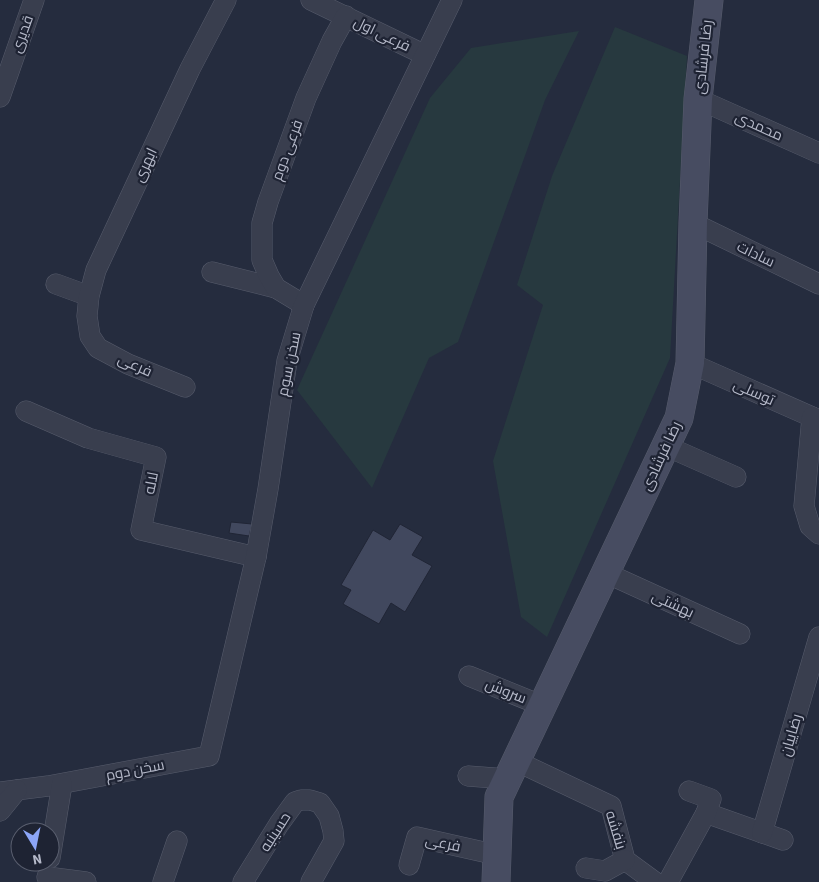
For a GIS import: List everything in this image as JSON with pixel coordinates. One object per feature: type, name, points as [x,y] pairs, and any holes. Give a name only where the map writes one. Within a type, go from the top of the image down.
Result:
[{"type":"main road","name":"رضا فرشادی","points":[[496,882],[500,797],[679,418],[690,363],[698,100],[710,0]]},
{"type":"street","name":"قدیری","points":[[0,97],[34,0]]},
{"type":"street","name":"ابهری","points":[[90,336],[87,316],[89,296],[96,270],[190,68],[226,0]]},
{"type":"street","name":"فرعی اول","points":[[312,0],[425,55]]},
{"type":"street","name":"سخن سوم","points":[[209,756],[256,557],[287,361],[304,305],[452,0]]},
{"type":"street","name":"فرعی دوم","points":[[276,288],[262,260],[262,223],[306,98],[332,41],[346,16]]},
{"type":"street","name":"محمدی","points":[[698,100],[819,153]]},
{"type":"street","name":"سادات","points":[[693,223],[819,284]]},
{"type":"street","points":[[212,272],[276,288],[304,305]]},
{"type":"street","points":[[56,284],[89,296]]},
{"type":"street","name":"فرعی","points":[[90,336],[98,348],[128,364],[185,388]]},
{"type":"street","name":"توسلی","points":[[690,363],[816,418]]},
{"type":"street","name":"لاله","points":[[26,412],[88,438],[156,457],[141,530],[256,557]]},
{"type":"street","points":[[816,418],[804,506],[810,526],[819,534]]},
{"type":"street","points":[[666,446],[736,477]]},
{"type":"street","name":"بهشتی","points":[[606,573],[740,634]]},
{"type":"street","name":"رضاییان","points":[[762,833],[819,637]]},
{"type":"street","name":"سروش","points":[[468,676],[543,706]]},
{"type":"street","name":"سخن دوم","points":[[9,791],[62,784],[209,756]]},
{"type":"street","points":[[468,776],[512,770]]},
{"type":"street","name":"بنفشه","points":[[512,770],[611,806],[625,860],[655,882]]},
{"type":"street","points":[[56,822],[62,784]]},
{"type":"street","points":[[0,811],[9,791]]},
{"type":"street","points":[[668,882],[706,813],[711,799],[689,791]]},
{"type":"street","name":"حسینیه","points":[[244,882],[294,802],[310,800],[320,804],[329,816],[334,841],[311,882]]},
{"type":"street","points":[[706,813],[783,840]]},
{"type":"street","name":"فرعی","points":[[409,865],[417,837],[497,854]]},
{"type":"street","points":[[163,882],[177,841]]},
{"type":"street","points":[[586,868],[605,871],[625,860]]},
{"type":"street","points":[[54,872],[86,882]]},
{"type":"shaded area","points":[[615,27],[687,56],[670,358],[547,637],[521,617],[493,461],[543,305],[517,285],[552,176]]},
{"type":"shaded area","points":[[579,31],[545,100],[458,342],[429,358],[372,488],[297,390],[430,98],[471,48]]},
{"type":"building","points":[[231,522],[252,524],[249,536],[229,533]]},
{"type":"building","points":[[400,524],[423,537],[412,555],[432,566],[405,612],[391,603],[379,624],[343,604],[351,590],[341,585],[373,530],[390,540]]}]
